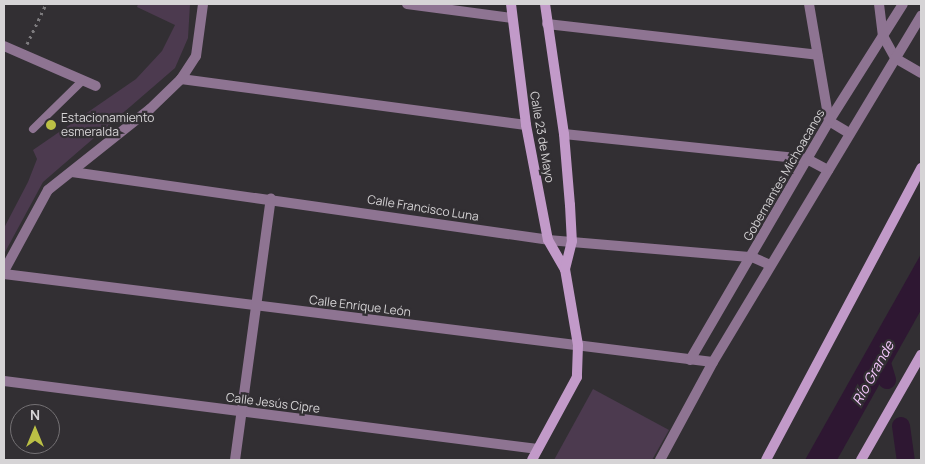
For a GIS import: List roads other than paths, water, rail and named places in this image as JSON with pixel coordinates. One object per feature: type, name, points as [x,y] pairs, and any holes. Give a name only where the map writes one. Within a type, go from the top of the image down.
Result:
[{"type":"street","points":[[4,272],[48,190],[72,172],[181,79],[196,56],[203,4]]},
{"type":"street","points":[[407,4],[512,18]]},
{"type":"street","name":"Calle 23 de Mayo","points":[[511,4],[526,125],[548,240],[566,269]]},
{"type":"street","name":"Calle 23 de Mayo","points":[[532,460],[577,377],[578,345],[566,269],[572,241],[564,134],[545,4]]},
{"type":"street","points":[[809,4],[829,121],[849,133]]},
{"type":"street","points":[[879,4],[883,36],[895,58],[921,73]]},
{"type":"street","name":"Gobernantes Michoacanos","points":[[690,360],[829,121],[903,4]]},
{"type":"street","points":[[660,460],[712,362],[921,16]]},
{"type":"street","points":[[547,24],[817,55]]},
{"type":"street","points":[[4,46],[96,86]]},
{"type":"street","points":[[181,79],[526,125]]},
{"type":"street","points":[[564,134],[807,159],[828,170]]},
{"type":"street","points":[[766,460],[921,168]]},
{"type":"street","name":"Calle Francisco Luna","points":[[72,172],[271,198],[548,240],[752,256],[770,265]]},
{"type":"street","points":[[235,460],[271,198]]},
{"type":"street","name":"Calle Enrique León","points":[[4,272],[256,306],[712,362]]},
{"type":"street","points":[[862,460],[921,355]]},
{"type":"street","name":"Calle Jesús Cipre","points":[[4,381],[538,449]]},
{"type":"lane","points":[[33,129],[83,80]]},
{"type":"water","name":"Río Grande","points":[[921,254],[921,310],[837,460],[805,460]]},
{"type":"waterway","name":"Río Grande","points":[[881,360],[887,380]]},
{"type":"waterway","points":[[901,426],[906,460]]},
{"type":"place","name":"Estacionamiento esmeralda","points":[[51,125]]}]
